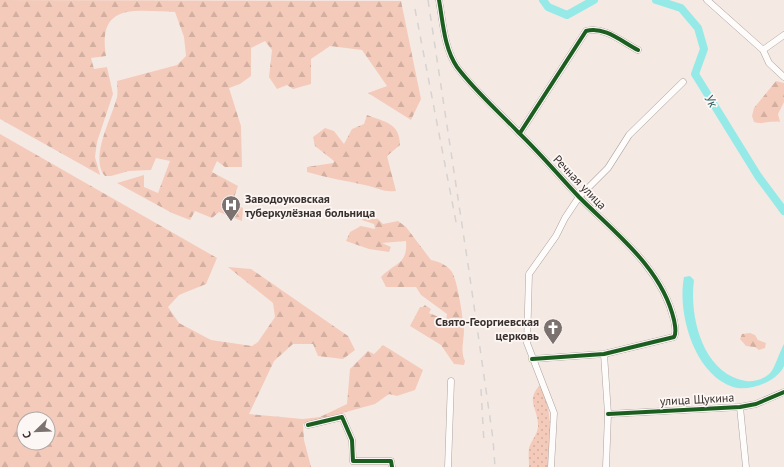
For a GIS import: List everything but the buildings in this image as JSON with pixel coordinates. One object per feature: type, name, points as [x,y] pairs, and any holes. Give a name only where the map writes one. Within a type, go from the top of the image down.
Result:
[{"type":"street","name":"Речная улица","points":[[439,0],[444,33],[456,65],[473,86],[520,133],[579,197],[630,246],[655,279],[670,304],[676,331],[674,337],[604,354]]},
{"type":"street","points":[[707,0],[763,50],[769,63],[784,77]]},
{"type":"street","points":[[520,133],[586,31],[598,30],[616,37],[638,50]]},
{"type":"street","points":[[763,50],[784,35]]},
{"type":"street","points":[[552,467],[554,412],[547,391],[532,359],[528,342],[529,274],[556,236],[565,218],[579,197],[608,168],[629,135],[682,82]]},
{"type":"street","points":[[532,359],[604,354],[608,414],[606,467]]},
{"type":"street","points":[[448,467],[451,381]]},
{"type":"street","name":"улица Щукина","points":[[608,414],[740,407],[756,404],[784,392]]},
{"type":"street","points":[[740,407],[746,467]]},
{"type":"street","points":[[308,425],[342,417],[352,440],[353,461],[391,461],[392,467]]},
{"type":"green space","points":[[0,0],[401,1],[421,99],[411,120],[368,93],[387,86],[362,50],[330,46],[311,59],[311,84],[293,89],[287,85],[277,89],[269,77],[272,50],[265,41],[251,48],[251,76],[240,84],[229,88],[241,126],[242,167],[225,167],[217,161],[212,172],[238,186],[232,203],[243,208],[242,221],[219,212],[212,218],[195,211],[190,220],[172,213],[117,183],[144,175],[144,187],[158,193],[170,161],[156,158],[151,170],[129,171],[111,176],[105,176],[99,159],[103,138],[117,97],[117,81],[177,65],[186,56],[184,37],[175,12],[134,11],[122,13],[114,18],[108,26],[105,39],[106,56],[91,58],[94,69],[107,67],[113,94],[97,142],[95,157],[100,175],[0,119]]},
{"type":"green space","points":[[776,81],[784,83],[784,102],[778,114],[780,122],[754,122],[752,116],[754,108]]},
{"type":"green space","points":[[367,115],[390,124],[397,132],[400,145],[387,156],[396,191],[384,191],[369,186],[307,172],[307,167],[333,163],[334,161],[315,146],[313,137],[325,128],[334,131],[344,144],[352,129],[364,124]]},
{"type":"green space","points":[[0,134],[217,258],[206,284],[179,295],[168,307],[179,323],[211,340],[252,346],[258,342],[275,317],[273,303],[228,267],[251,269],[348,336],[355,350],[343,359],[318,356],[313,344],[293,344],[274,361],[249,414],[303,419],[320,417],[347,404],[350,369],[368,351],[374,354],[383,345],[423,370],[415,390],[397,396],[389,394],[375,404],[303,424],[304,440],[311,467],[0,467]]},
{"type":"green space","points":[[364,216],[378,219],[383,224],[398,221],[406,227],[431,260],[443,264],[452,272],[463,318],[464,330],[462,350],[465,361],[464,365],[454,364],[441,345],[410,326],[420,307],[425,305],[431,309],[429,313],[446,320],[447,314],[421,295],[416,287],[386,287],[381,277],[399,263],[405,255],[406,241],[382,243],[391,247],[389,252],[369,249],[346,241],[350,232],[361,226],[375,229],[374,224],[362,220]]},
{"type":"green space","points":[[750,333],[755,335],[758,340],[766,343],[765,348],[759,350],[755,347],[746,346],[740,339],[742,334]]},
{"type":"green space","points":[[541,384],[545,395],[550,424],[549,464],[548,467],[529,467],[529,448],[538,427],[538,420],[533,400],[536,390]]},
{"type":"water","points":[[690,276],[694,280],[693,295],[697,326],[702,342],[709,356],[719,367],[731,376],[746,381],[759,380],[771,372],[784,344],[784,366],[775,377],[754,387],[739,388],[733,387],[719,380],[708,369],[691,341],[686,324],[682,292],[684,277]]},
{"type":"waterway","name":"Ук","points":[[543,0],[548,7],[567,15],[594,0]]},
{"type":"waterway","name":"Ук","points":[[656,0],[681,8],[698,28],[704,49],[695,74],[758,176],[784,211]]},
{"type":"railway","points":[[428,0],[469,271],[493,439],[495,467]]},
{"type":"railway","points":[[415,9],[457,227]]},
{"type":"railway","points":[[481,389],[484,443]]},
{"type":"cycle path","points":[[439,0],[449,52],[457,67],[479,93],[534,148],[579,197],[636,252],[659,284],[668,301],[674,320],[676,331],[674,337],[604,354],[532,359]]},
{"type":"cycle path","points":[[520,133],[586,31],[593,30],[607,33],[638,50]]},
{"type":"cycle path","points":[[608,414],[740,407],[756,404],[784,392]]},
{"type":"cycle path","points":[[308,425],[342,417],[352,440],[353,461],[391,461],[392,467]]},
{"type":"place","name":"Заводоуковская туберкулёзная больница","points":[[231,222]]},
{"type":"place","name":"Свято-Георгиевская церковь","points":[[553,345]]}]
